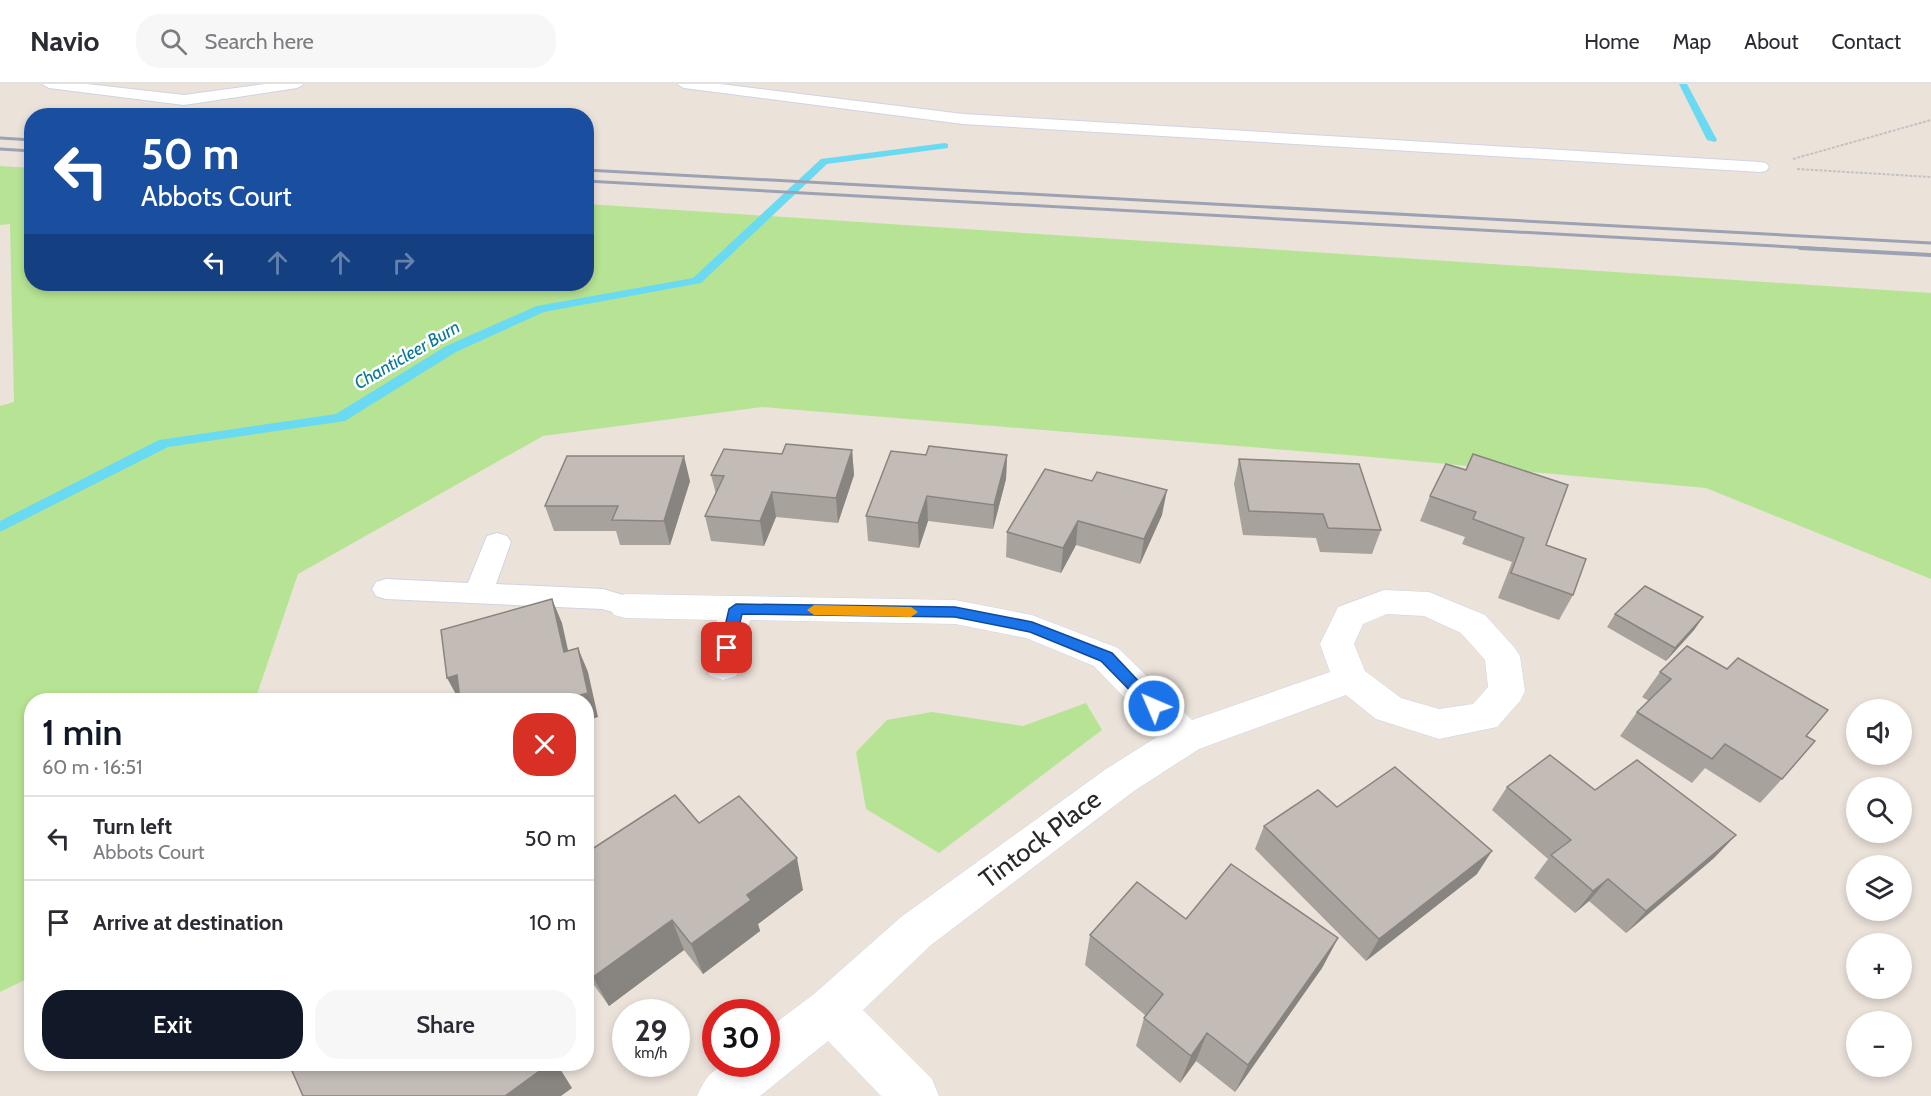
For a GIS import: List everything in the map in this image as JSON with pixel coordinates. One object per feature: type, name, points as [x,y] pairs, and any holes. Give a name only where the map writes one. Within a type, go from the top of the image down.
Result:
[{"type":"street","points":[[1384,602],[1429,604],[1473,624],[1502,656],[1507,691],[1484,717],[1439,724],[1389,709],[1351,679],[1337,645],[1350,616],[1384,602]]},
{"type":"street","points":[[626,606],[955,612],[1032,627],[1106,657],[1186,738]]},
{"type":"street","points":[[723,667],[736,609]]},
{"type":"street","name":"Tintock Place","points":[[780,1049],[830,1010],[916,931],[1120,780],[1186,738],[1351,679]]},
{"type":"street","points":[[830,1010],[915,1096]]},
{"type":"street","points":[[721,1096],[745,1077]]},
{"type":"lane","points":[[49,84],[184,100],[297,84]]},
{"type":"lane","points":[[684,84],[963,119],[1760,167]]},
{"type":"lane","points":[[478,593],[497,542]]},
{"type":"lane","points":[[386,589],[603,599],[626,606]]},
{"type":"path","points":[[1760,167],[1931,120]]},
{"type":"path","points":[[1760,167],[1931,177]]},
{"type":"green space","points":[[0,166],[24,168],[24,291],[594,291],[594,204],[1931,293],[1931,579],[1706,488],[1360,456],[762,407],[543,436],[298,574],[257,693],[24,693],[24,980],[0,992],[0,406],[14,402],[10,224],[0,225]]},
{"type":"green space","points":[[1086,703],[1102,730],[939,853],[866,809],[856,752],[887,720],[932,712],[1023,726]]},
{"type":"building","points":[[786,444],[852,450],[836,498],[772,492],[760,521],[705,516],[724,476],[711,475],[724,449],[782,454]]},
{"type":"building","points":[[929,446],[1007,455],[994,505],[927,496],[918,523],[866,516],[891,451],[926,455]]},
{"type":"building","points":[[1473,454],[1568,485],[1546,545],[1586,559],[1573,595],[1511,573],[1524,538],[1473,519],[1476,512],[1430,496],[1446,464],[1466,470]]},
{"type":"building","points":[[567,456],[684,456],[664,521],[612,520],[618,506],[545,506]]},
{"type":"building","points":[[1239,459],[1359,464],[1381,530],[1328,528],[1323,514],[1249,511]]},
{"type":"building","points":[[1045,469],[1092,481],[1097,472],[1167,490],[1144,539],[1078,521],[1063,548],[1007,532]]},
{"type":"building","points":[[1645,586],[1703,617],[1675,648],[1615,614]]},
{"type":"building","points":[[552,599],[564,652],[578,648],[588,693],[459,693],[457,675],[447,678],[441,630]]},
{"type":"building","points":[[1687,646],[1727,669],[1738,658],[1828,710],[1806,736],[1815,741],[1782,779],[1725,744],[1712,759],[1637,712],[1671,679],[1660,672]]},
{"type":"building","points":[[1550,755],[1595,790],[1637,760],[1736,835],[1646,911],[1608,879],[1593,891],[1551,855],[1571,840],[1507,787]]},
{"type":"building","points":[[1395,767],[1492,851],[1379,939],[1264,826],[1318,790],[1337,807]]},
{"type":"building","points":[[675,795],[699,823],[739,796],[797,858],[747,895],[751,900],[691,944],[672,920],[594,976],[594,848]]},
{"type":"building","points":[[1231,864],[1338,938],[1248,1065],[1207,1033],[1191,1056],[1144,1018],[1163,994],[1090,935],[1137,882],[1186,919]]},
{"type":"building","points":[[292,1071],[539,1071],[505,1096],[303,1096]]},
{"type":"waterway","name":"Chanticleer Burn","points":[[1683,84],[1712,140]]},
{"type":"waterway","name":"Chanticleer Burn","points":[[0,527],[164,443],[340,418],[451,349],[541,309],[697,281],[824,161],[945,146]]},
{"type":"railway","points":[[0,138],[24,140]]},
{"type":"railway","points":[[0,149],[24,150]]},
{"type":"railway","points":[[594,170],[1931,243]]},
{"type":"railway","points":[[594,181],[1828,249]]},
{"type":"railway","points":[[1800,248],[1931,255]]},
{"type":"slow traffic","points":[[814,610],[911,612]]},
{"type":"route","points":[[727,648],[736,609],[955,612],[1032,627],[1106,657],[1154,706]]}]
